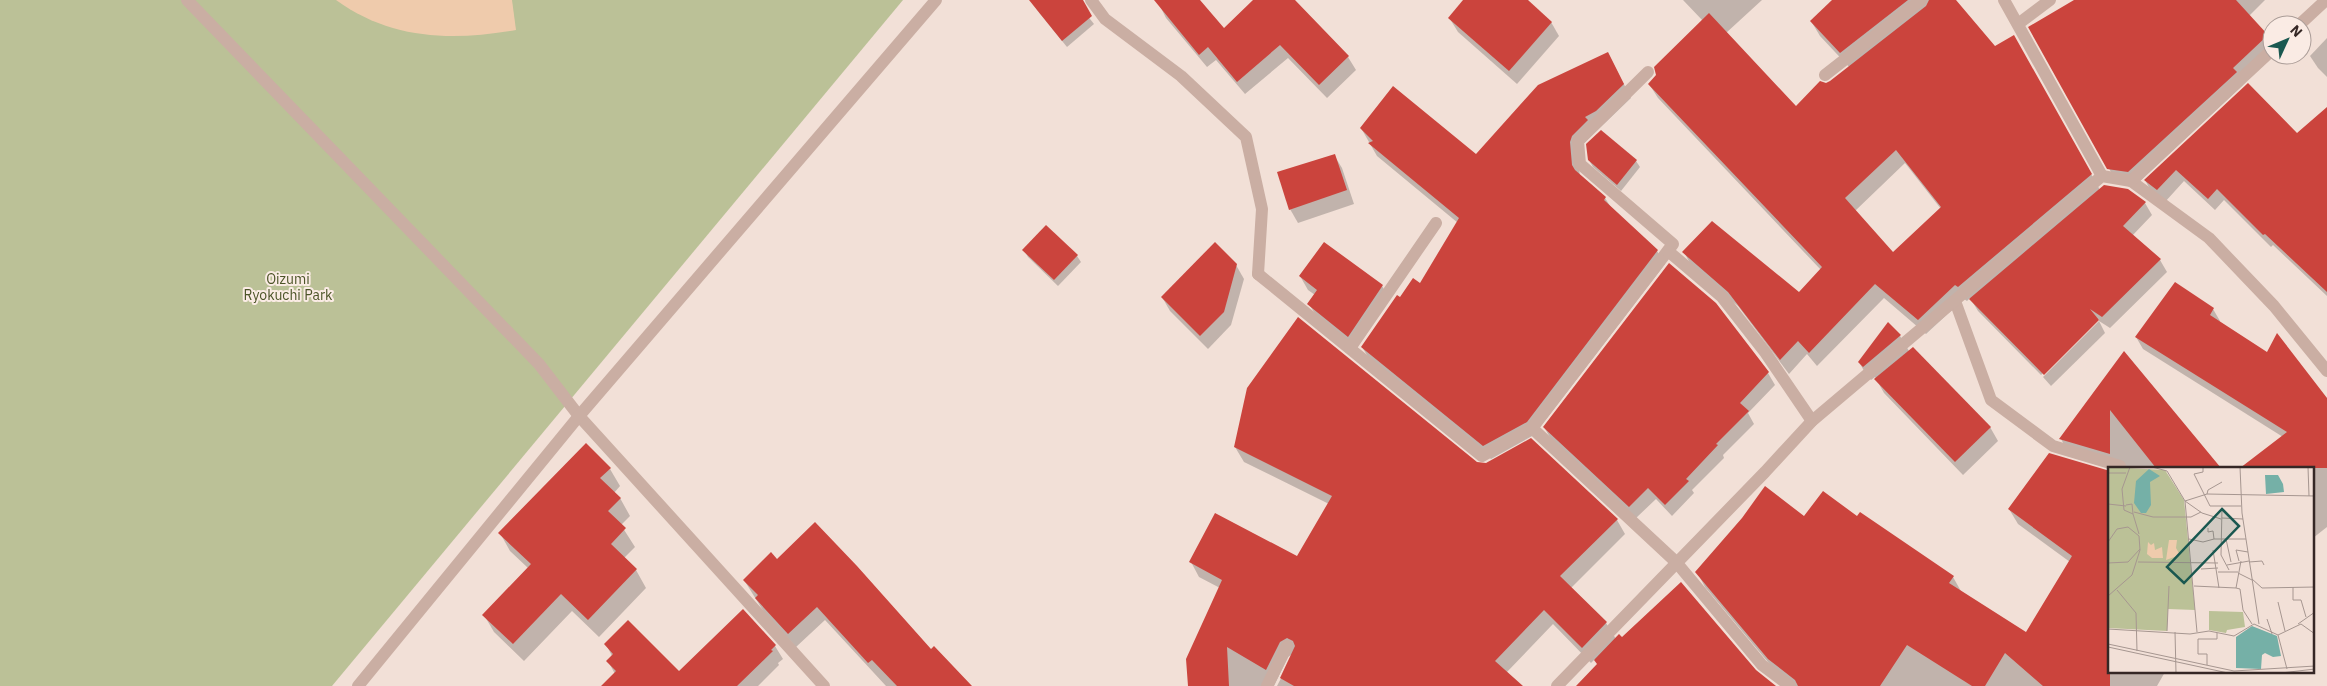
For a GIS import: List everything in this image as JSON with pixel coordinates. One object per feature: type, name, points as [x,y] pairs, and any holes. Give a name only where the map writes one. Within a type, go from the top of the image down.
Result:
[{"type":"street","points":[[187,0],[539,364],[579,416],[824,686]]},
{"type":"street","points":[[358,686],[579,416],[936,0]]},
{"type":"street","points":[[1091,0],[1105,19],[1181,76],[1246,137],[1262,209],[1258,274],[1482,456],[1532,428],[1673,244],[1580,164],[1578,141],[1648,72]]},
{"type":"street","points":[[1825,75],[1921,0]]},
{"type":"street","points":[[2004,0],[2102,176]]},
{"type":"street","points":[[2018,24],[2050,0]]},
{"type":"street","points":[[2310,15],[2326,0]]},
{"type":"street","points":[[2131,180],[2262,59]]},
{"type":"street","points":[[1557,686],[1812,421],[2102,176],[2131,180],[2208,238],[2274,306],[2327,371]]},
{"type":"street","points":[[1350,348],[1436,223]]},
{"type":"street","points":[[1668,251],[1722,297],[1765,352],[1812,421]]},
{"type":"street","points":[[1955,301],[1991,400],[2053,446],[2120,466]]},
{"type":"street","points":[[1532,428],[1676,562],[1762,665],[1790,686]]},
{"type":"street","points":[[1267,686],[1287,646]]},
{"type":"green space","name":"Oizumi Ryokuchi Park","points":[[0,0],[903,0],[332,686],[0,686]]},
{"type":"sand","points":[[336,0],[512,0],[516,30],[469,36],[423,34],[400,30],[378,23]]},
{"type":"building","points":[[1029,0],[1083,0],[1092,16],[1062,41]]},
{"type":"building","points":[[1154,0],[1200,0],[1224,28],[1253,0],[1295,0],[1349,56],[1319,85],[1280,45],[1237,82],[1208,47],[1199,55]]},
{"type":"building","points":[[1463,0],[1528,0],[1552,22],[1509,71],[1448,18]]},
{"type":"building","points":[[1832,0],[1908,0],[1840,53],[1810,21]]},
{"type":"building","points":[[1929,0],[1956,0],[1995,46],[2014,35],[2092,174],[1958,287],[1955,285],[1918,320],[1875,284],[1809,353],[1798,341],[1780,360],[1728,292],[1682,252],[1712,221],[1799,292],[1822,267],[1648,84],[1656,75],[1654,67],[1709,13],[1796,106],[1820,81],[1826,83],[1830,81],[1926,6]],"holes":[[[1896,150],[1941,207],[1893,252],[1845,198]]]},
{"type":"building","points":[[2074,0],[2236,0],[2262,28],[2262,41],[2233,68],[2237,72],[2128,172],[2107,169],[2028,27]]},
{"type":"building","points":[[1608,52],[1624,84],[1596,111],[1585,117],[1588,120],[1572,136],[1570,142],[1572,165],[1575,170],[1606,197],[1604,200],[1658,250],[1527,422],[1483,446],[1361,347],[1397,295],[1400,297],[1413,278],[1420,283],[1459,218],[1368,143],[1373,141],[1360,128],[1393,86],[1476,154],[1538,85]]},
{"type":"building","points":[[2248,83],[2297,133],[2327,107],[2327,292],[2265,234],[2263,235],[2217,189],[2208,199],[2176,170],[2157,190],[2144,180]]},
{"type":"building","points":[[1601,130],[1637,160],[1617,185],[1588,160],[1586,144]]},
{"type":"building","points":[[1335,154],[1347,190],[1289,210],[1277,172]]},
{"type":"building","points":[[2104,185],[2128,189],[2146,202],[2123,226],[2161,259],[2102,317],[2090,309],[2099,320],[2044,375],[1969,299]]},
{"type":"building","points":[[1046,225],[1078,255],[1054,280],[1022,250]]},
{"type":"building","points":[[1215,242],[1237,264],[1224,312],[1200,336],[1161,297]]},
{"type":"building","points":[[1324,242],[1383,285],[1348,337],[1307,304],[1317,290],[1299,276]]},
{"type":"building","points":[[1669,263],[1716,303],[1769,372],[1740,403],[1749,411],[1716,444],[1718,445],[1686,479],[1689,481],[1665,505],[1648,488],[1629,507],[1543,427]]},
{"type":"building","points":[[2175,282],[2214,308],[2210,315],[2267,352],[2277,333],[2327,398],[2327,468],[2241,467],[2287,432],[2135,337]]},
{"type":"building","points":[[1298,317],[1477,462],[1486,463],[1531,438],[1618,519],[1560,576],[1607,622],[1582,648],[1544,610],[1495,661],[1523,686],[1294,686],[1280,678],[1295,646],[1293,641],[1287,638],[1280,642],[1266,670],[1227,647],[1229,686],[1188,686],[1186,659],[1222,580],[1189,562],[1215,513],[1297,556],[1332,496],[1234,447],[1247,388]]},
{"type":"building","points":[[1888,322],[1901,335],[1863,367],[1858,362]]},
{"type":"building","points":[[1913,347],[1991,427],[1955,462],[1874,379]]},
{"type":"building","points":[[2124,351],[2220,467],[2155,467],[2110,410],[2110,454],[2059,439]]},
{"type":"building","points":[[586,443],[611,468],[600,478],[621,498],[608,511],[626,528],[611,544],[637,569],[588,620],[561,594],[513,644],[482,615],[531,564],[498,533]]},
{"type":"building","points":[[2049,453],[2108,470],[2108,674],[2110,674],[2110,686],[2043,686],[2005,653],[1985,686],[1972,686],[1907,645],[1880,686],[1798,686],[1795,680],[1768,659],[1695,572],[1742,518],[1765,486],[1804,516],[1823,491],[1857,516],[1860,512],[1954,576],[1949,583],[2026,632],[2072,556],[2008,509]]},
{"type":"building","points":[[815,522],[931,649],[934,646],[972,686],[897,686],[872,660],[868,663],[817,607],[788,634],[755,598],[758,595],[743,580],[771,552],[777,559]]},
{"type":"building","points":[[1681,582],[1756,670],[1776,686],[1576,686],[1597,664],[1594,660],[1619,634],[1622,637]]},
{"type":"building","points":[[743,609],[776,645],[771,650],[773,651],[737,686],[601,686],[616,671],[606,661],[613,654],[604,644],[628,620],[679,671]]}]
